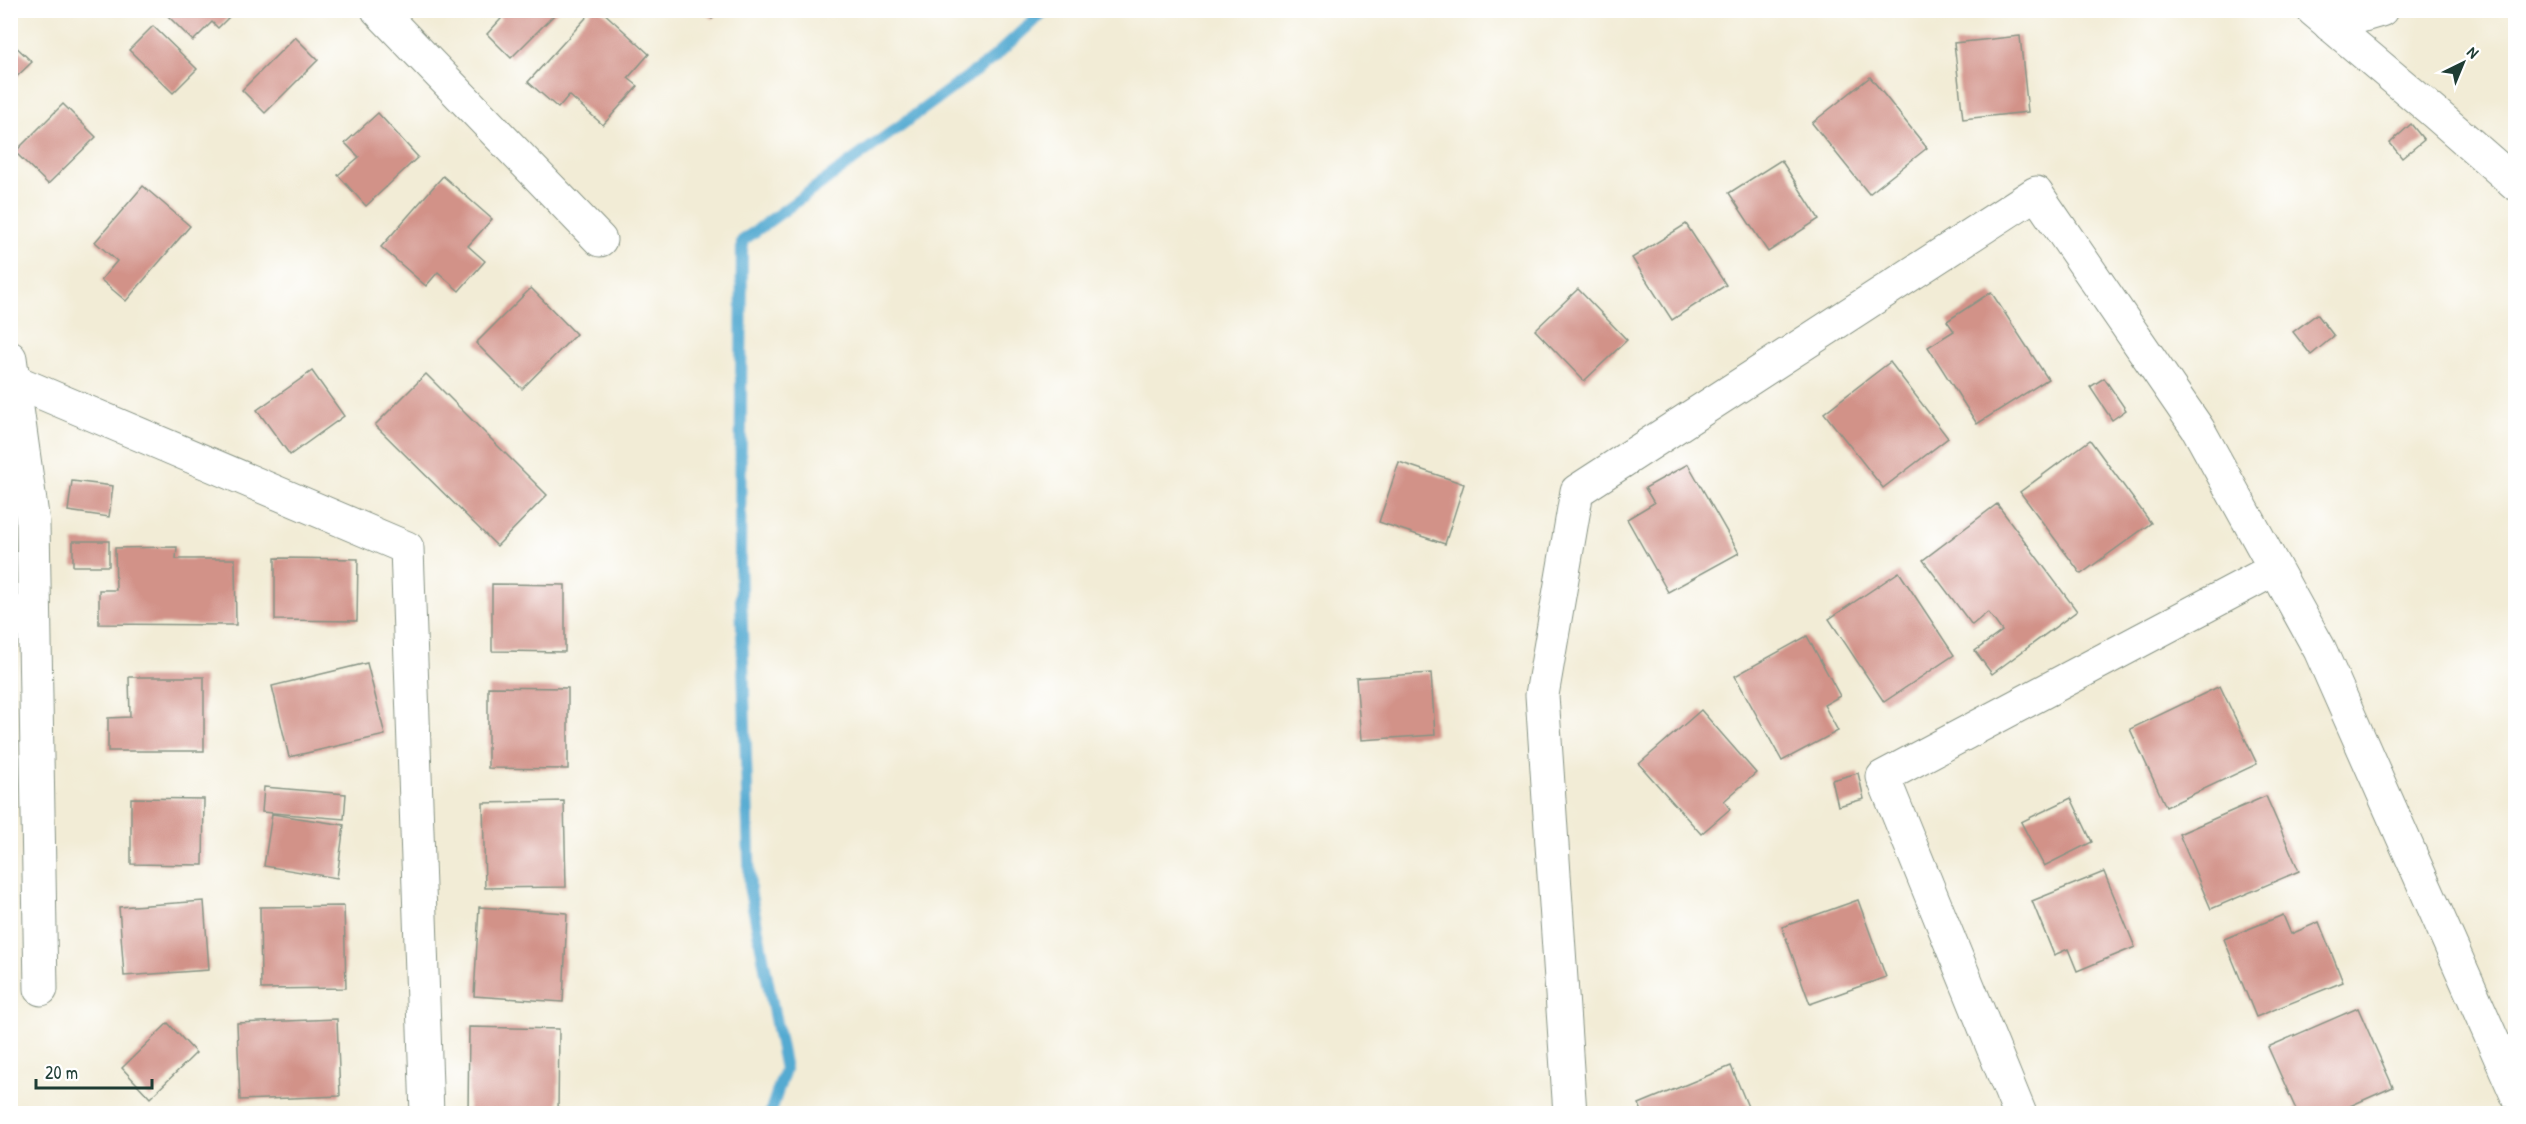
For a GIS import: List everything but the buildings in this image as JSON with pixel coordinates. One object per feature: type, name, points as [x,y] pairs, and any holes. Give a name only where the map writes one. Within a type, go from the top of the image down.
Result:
[{"type":"street","points":[[378,10],[600,240]]},
{"type":"street","points":[[2321,18],[2381,10]]},
{"type":"street","points":[[2321,18],[2516,184]]},
{"type":"street","points":[[1570,1113],[1542,695],[1577,491],[2036,193],[2198,429],[2320,650],[2516,1094]]},
{"type":"street","points":[[12,370],[33,523],[41,989]]},
{"type":"street","points":[[12,370],[407,548],[427,1113]]},
{"type":"street","points":[[2020,1113],[1883,777],[2275,569]]},
{"type":"waterway","points":[[770,1114],[785,1069],[750,891],[740,563],[742,241],[992,59],[1045,10]]}]
